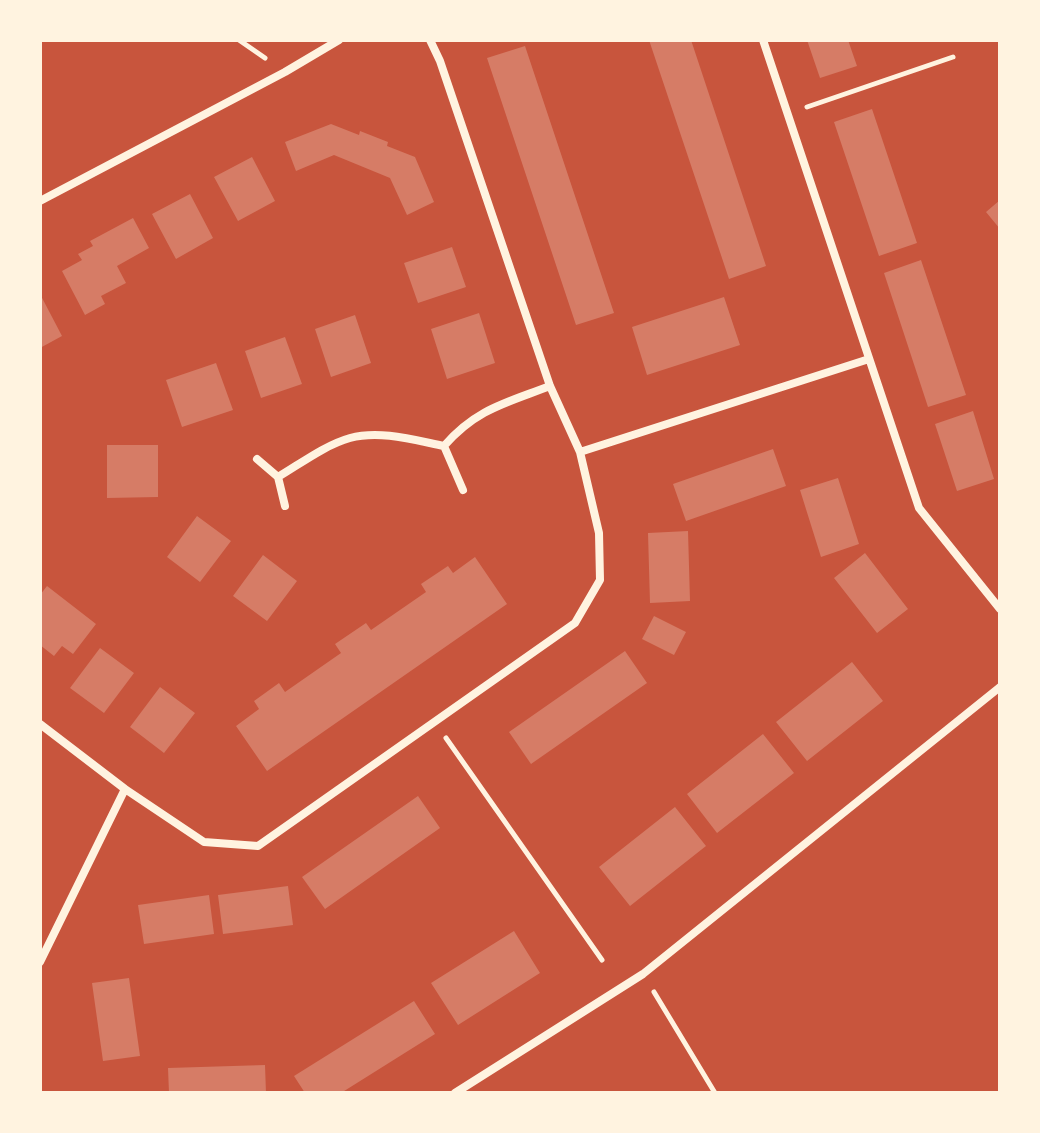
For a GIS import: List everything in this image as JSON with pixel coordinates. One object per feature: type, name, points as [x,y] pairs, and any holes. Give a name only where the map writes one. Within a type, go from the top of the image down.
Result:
[{"type":"street","points":[[40,201],[285,72],[339,40]]},
{"type":"street","points":[[40,724],[125,789],[204,842],[258,846],[575,623],[600,580],[599,533],[580,452],[550,386],[440,61],[430,40]]},
{"type":"street","points":[[763,40],[919,508],[1000,609]]},
{"type":"street","points":[[580,452],[869,359]]},
{"type":"street","points":[[444,446],[459,428],[481,412],[550,386]]},
{"type":"street","points":[[278,477],[351,438],[387,435],[444,446]]},
{"type":"street","points":[[444,446],[463,490]]},
{"type":"street","points":[[257,459],[278,477],[285,506]]},
{"type":"street","points":[[455,1093],[643,974],[1000,687]]},
{"type":"street","points":[[40,962],[125,789]]},
{"type":"path","points":[[239,40],[255,51]]},
{"type":"path","points":[[787,114],[953,57]]},
{"type":"path","points":[[435,722],[602,960]]},
{"type":"path","points":[[643,974],[715,1093]]},
{"type":"building","points":[[649,40],[691,40],[766,266],[729,279]]},
{"type":"building","points":[[807,40],[848,40],[857,66],[820,78]]},
{"type":"building","points":[[525,46],[614,313],[576,325],[487,58]]},
{"type":"building","points":[[872,109],[917,243],[879,256],[834,122]]},
{"type":"building","points":[[331,124],[388,142],[387,146],[415,157],[434,202],[407,215],[390,178],[334,155],[296,171],[285,142]]},
{"type":"building","points":[[252,157],[275,201],[238,221],[214,177]]},
{"type":"building","points":[[190,194],[213,238],[176,259],[152,214]]},
{"type":"building","points":[[1000,200],[1000,229],[986,212]]},
{"type":"building","points":[[133,218],[149,248],[117,266],[126,283],[101,296],[105,304],[85,315],[62,271],[82,260],[78,254],[93,246],[90,241]]},
{"type":"building","points":[[452,247],[466,287],[418,303],[404,263]]},
{"type":"building","points":[[921,260],[966,395],[928,407],[884,273]]},
{"type":"building","points":[[40,294],[62,336],[40,348]]},
{"type":"building","points":[[724,297],[740,345],[647,375],[632,327]]},
{"type":"building","points":[[479,313],[495,363],[447,379],[431,329]]},
{"type":"building","points":[[355,315],[371,363],[331,377],[315,329]]},
{"type":"building","points":[[285,337],[302,384],[261,398],[245,351]]},
{"type":"building","points":[[216,363],[233,410],[182,427],[166,380]]},
{"type":"building","points":[[973,411],[994,479],[957,491],[935,424]]},
{"type":"building","points":[[107,445],[158,445],[158,497],[107,498]]},
{"type":"building","points":[[773,449],[786,486],[686,521],[673,484]]},
{"type":"building","points":[[838,478],[859,544],[821,557],[800,490]]},
{"type":"building","points":[[197,516],[231,541],[200,582],[167,557]]},
{"type":"building","points":[[688,531],[690,601],[650,603],[648,533]]},
{"type":"building","points":[[865,553],[908,609],[877,633],[834,578]]},
{"type":"building","points":[[263,555],[297,581],[267,621],[233,596]]},
{"type":"building","points":[[475,557],[507,604],[267,771],[236,726],[259,709],[254,701],[279,683],[285,692],[341,653],[335,644],[366,623],[371,630],[426,592],[421,584],[448,566],[453,573]]},
{"type":"building","points":[[47,586],[96,624],[73,654],[62,646],[54,656],[40,645],[40,595]]},
{"type":"building","points":[[654,616],[686,632],[674,655],[642,639]]},
{"type":"building","points":[[100,648],[134,673],[104,713],[70,688]]},
{"type":"building","points":[[625,651],[647,683],[531,764],[509,732]]},
{"type":"building","points":[[852,662],[883,701],[807,761],[776,722]]},
{"type":"building","points":[[160,687],[195,713],[164,753],[130,727]]},
{"type":"building","points":[[763,734],[794,773],[717,833],[687,794]]},
{"type":"building","points":[[418,796],[440,828],[325,909],[302,877]]},
{"type":"building","points":[[675,807],[706,846],[630,906],[599,867]]},
{"type":"building","points":[[288,886],[293,925],[223,934],[218,895]]},
{"type":"building","points":[[209,895],[214,934],[144,944],[138,905]]},
{"type":"building","points":[[514,931],[540,973],[458,1025],[431,983]]},
{"type":"building","points":[[129,978],[140,1056],[103,1061],[92,983]]},
{"type":"building","points":[[414,1001],[435,1034],[341,1093],[305,1093],[294,1076]]},
{"type":"building","points":[[265,1065],[266,1093],[169,1093],[168,1068]]}]
